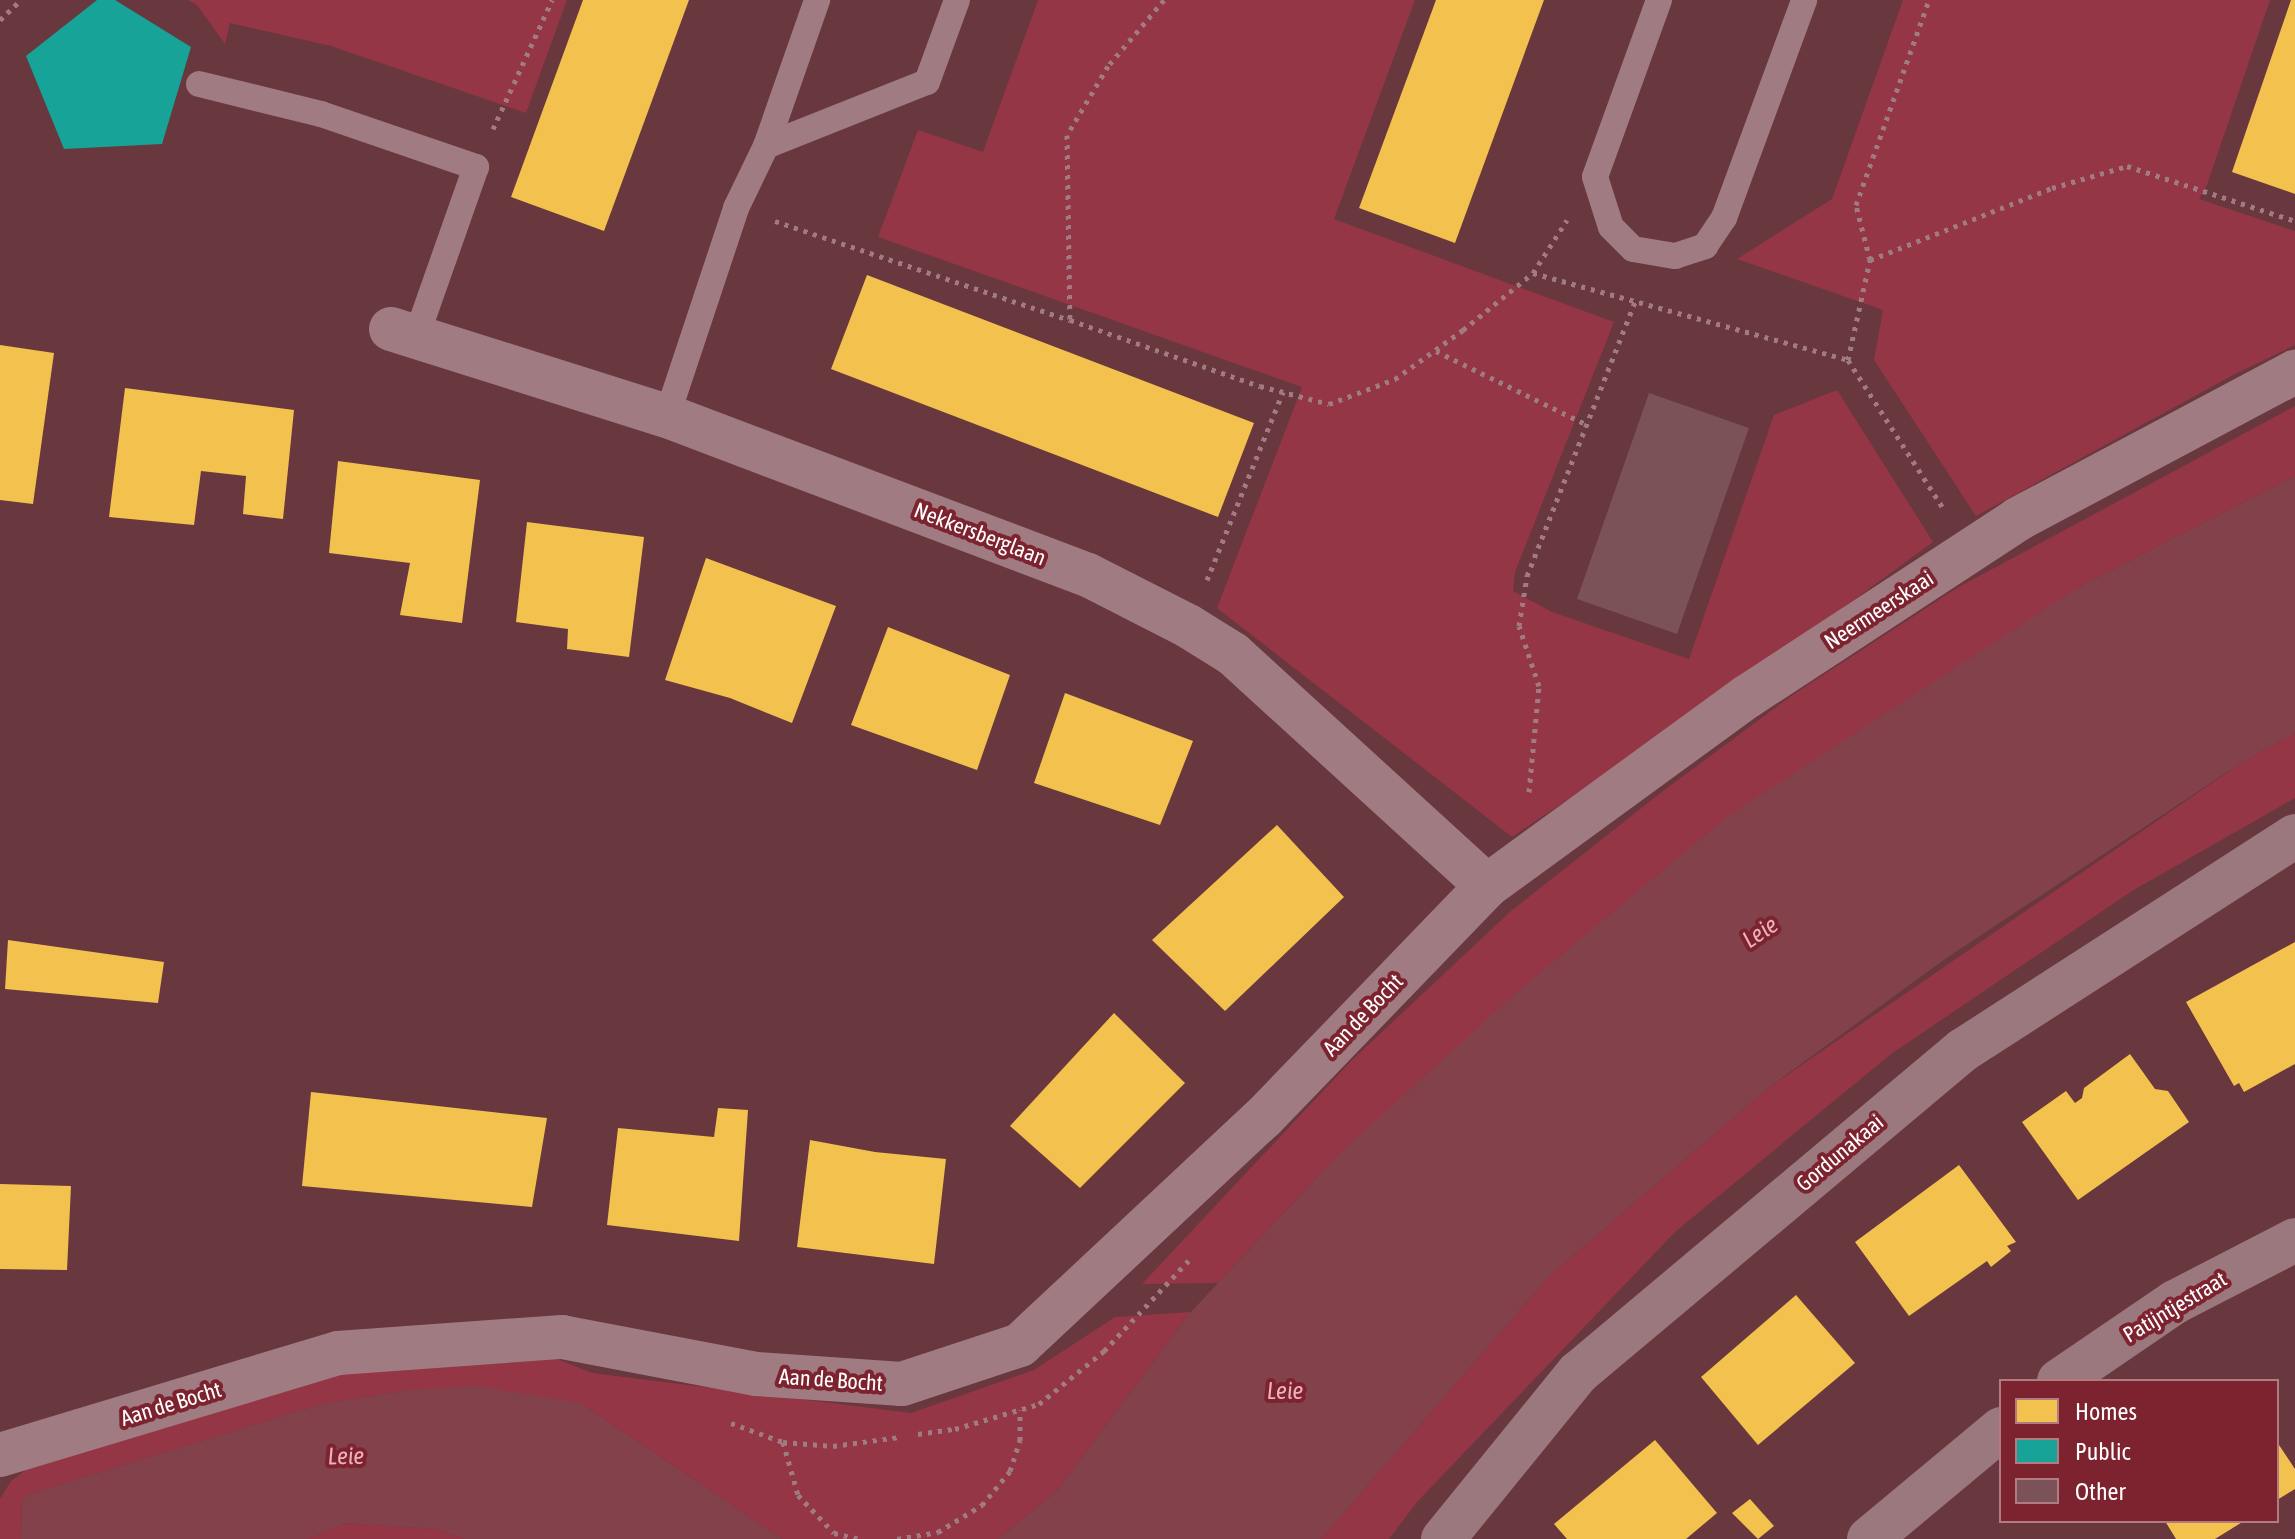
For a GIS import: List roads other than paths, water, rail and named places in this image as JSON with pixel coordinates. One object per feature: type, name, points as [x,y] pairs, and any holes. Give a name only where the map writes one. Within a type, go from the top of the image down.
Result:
[{"type":"street","name":"Nekkersberglaan","points":[[403,333],[667,416],[1088,575],[1188,626],[1233,654],[1487,886]]},
{"type":"street","name":"Neermeerskaai","points":[[1487,886],[1748,696],[2018,519],[2295,372]]},
{"type":"street","name":"Gordunakaai","points":[[1443,1539],[1578,1373],[1963,1050],[2295,836]]},
{"type":"street","name":"Aan de Bocht","points":[[0,1455],[338,1353],[562,1337],[756,1374],[902,1384],[1020,1345],[1263,1118],[1487,886]]},
{"type":"street","name":"Patijntjestraat","points":[[2062,1379],[2175,1302],[2295,1240]]},
{"type":"street","points":[[1869,1539],[1999,1431]]},
{"type":"lane","points":[[667,416],[736,208],[766,146],[817,0]]},
{"type":"lane","points":[[766,146],[927,82],[957,0]]},
{"type":"lane","points":[[1659,0],[1595,177],[1611,227],[1633,249],[1675,256],[1705,246],[1724,218],[1804,0]]},
{"type":"lane","points":[[199,84],[321,114],[476,167],[403,333]]},
{"type":"water","name":"Leie","points":[[2295,476],[2295,733],[2244,761],[1945,959],[1768,1088],[1550,1275],[1321,1539],[998,1539],[1057,1491],[1191,1312],[1339,1154],[1516,993],[1727,817],[2079,587]]},
{"type":"water","name":"Leie","points":[[476,1386],[580,1403],[782,1539],[464,1539],[437,1529],[346,1523],[307,1539],[21,1539],[22,1501],[27,1495],[322,1404],[409,1390]]}]
